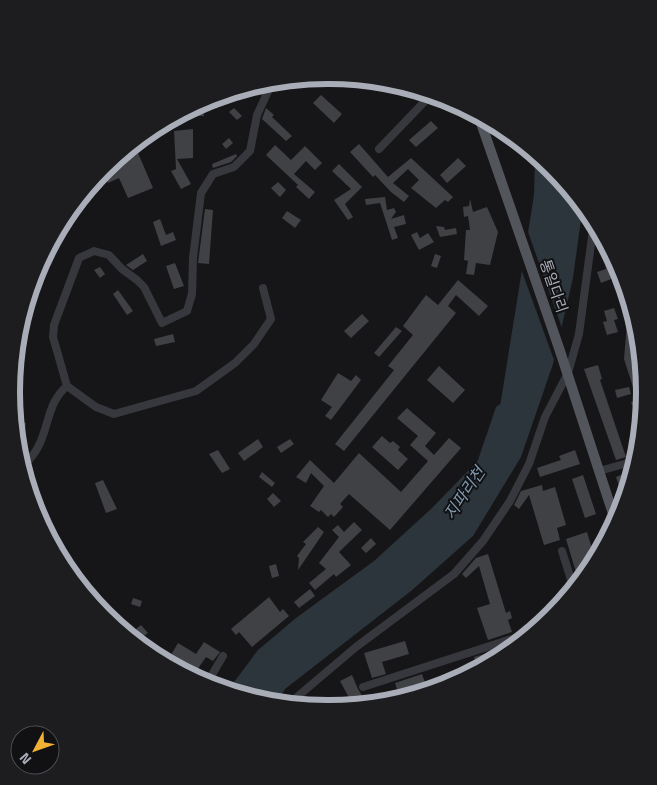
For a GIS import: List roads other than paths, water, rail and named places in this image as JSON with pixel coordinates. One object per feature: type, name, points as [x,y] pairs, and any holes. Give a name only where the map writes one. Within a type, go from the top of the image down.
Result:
[{"type":"main road","name":"통일다리","points":[[482,124],[568,373],[613,513]]},
{"type":"street","points":[[263,288],[271,316],[270,323],[246,353],[196,391],[139,409],[114,414],[96,407],[67,386],[54,337],[54,326],[78,258],[94,252],[114,258],[122,269],[144,287],[162,323],[187,311],[192,294],[193,258],[201,193],[213,174],[234,167],[250,151],[257,115],[269,90]]},
{"type":"street","points":[[379,148],[426,99]]},
{"type":"street","points":[[295,699],[356,647],[454,574],[483,541],[510,501],[529,464],[545,417],[568,373],[579,334],[593,233]]},
{"type":"street","points":[[28,461],[44,437],[52,404],[67,386]]},
{"type":"street","points":[[599,471],[628,464]]},
{"type":"street","points":[[562,551],[572,582]]},
{"type":"street","points":[[363,687],[514,638]]},
{"type":"street","points":[[210,678],[223,656]]},
{"type":"water","points":[[535,163],[547,174],[581,216],[573,278],[553,364],[521,457],[473,536],[411,591],[285,689],[280,697],[231,686],[258,650],[296,618],[374,561],[431,509],[494,444],[534,195]]},
{"type":"waterway","name":"지파리천","points":[[484,464],[502,411]]}]
